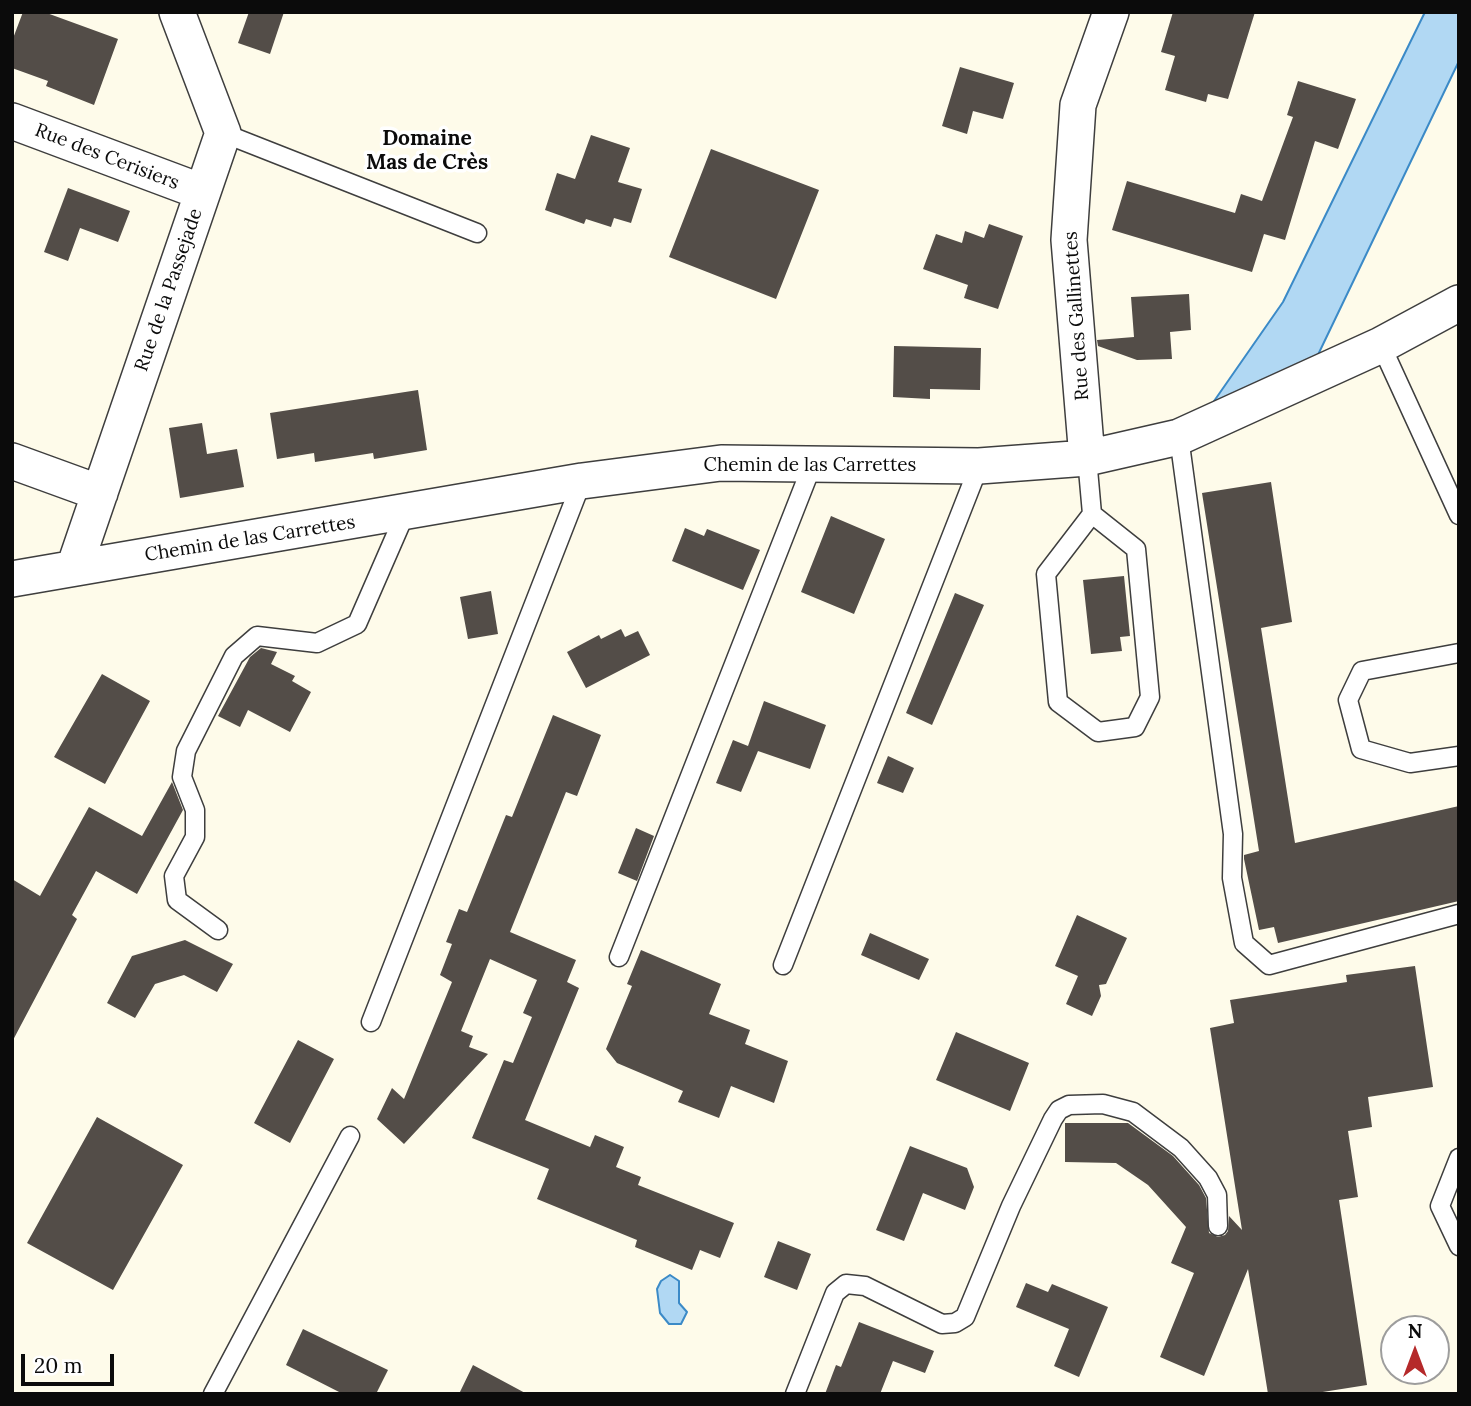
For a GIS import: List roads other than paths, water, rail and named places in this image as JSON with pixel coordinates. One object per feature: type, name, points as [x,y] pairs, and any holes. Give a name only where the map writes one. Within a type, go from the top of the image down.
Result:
[{"type":"street","points":[[177,12],[223,133]]},
{"type":"street","name":"Rue des Gallinettes","points":[[1087,458],[1069,240],[1078,104],[1111,12]]},
{"type":"street","name":"Rue des Cerisiers","points":[[12,121],[202,192]]},
{"type":"street","name":"Rue de la Passejade","points":[[74,568],[223,133]]},
{"type":"street","name":"Chemin de las Carrettes","points":[[12,579],[405,514],[582,481],[722,463],[979,466],[1087,458],[1179,437],[1381,345],[1459,303]]},
{"type":"street","points":[[12,461],[100,493]]},
{"type":"lane","points":[[223,133],[477,233]]},
{"type":"lane","points":[[1381,345],[1459,515]]},
{"type":"lane","points":[[1179,437],[1233,834],[1232,878],[1244,943],[1269,965],[1459,914]]},
{"type":"lane","points":[[1087,458],[1092,514],[1046,574],[1058,702],[1098,732],[1135,727],[1150,697],[1136,549],[1092,514]]},
{"type":"lane","points":[[619,957],[813,463]]},
{"type":"lane","points":[[783,965],[979,466]]},
{"type":"lane","points":[[372,1022],[582,481]]},
{"type":"lane","points":[[218,930],[177,900],[174,876],[195,837],[195,810],[182,777],[186,751],[234,656],[257,636],[317,643],[357,624],[405,514]]},
{"type":"lane","points":[[1459,653],[1362,671],[1348,700],[1361,749],[1410,763],[1459,756]]},
{"type":"lane","points":[[795,1394],[835,1293],[846,1284],[865,1286],[942,1324],[955,1323],[965,1317],[1011,1206],[1059,1110],[1069,1105],[1103,1104],[1133,1112],[1181,1148],[1208,1178],[1217,1195],[1218,1226]]},
{"type":"lane","points":[[213,1394],[350,1136]]},
{"type":"lane","points":[[1459,1158],[1440,1206],[1459,1246]]},
{"type":"water","points":[[1425,12],[1459,12],[1459,61],[1315,361],[1212,404],[1283,302]]},
{"type":"water","points":[[670,1275],[679,1281],[679,1303],[687,1312],[681,1324],[669,1324],[660,1313],[657,1289],[661,1281]]},
{"type":"district","name":"Domaine Mas de Crès","points":[[427,151]]}]
